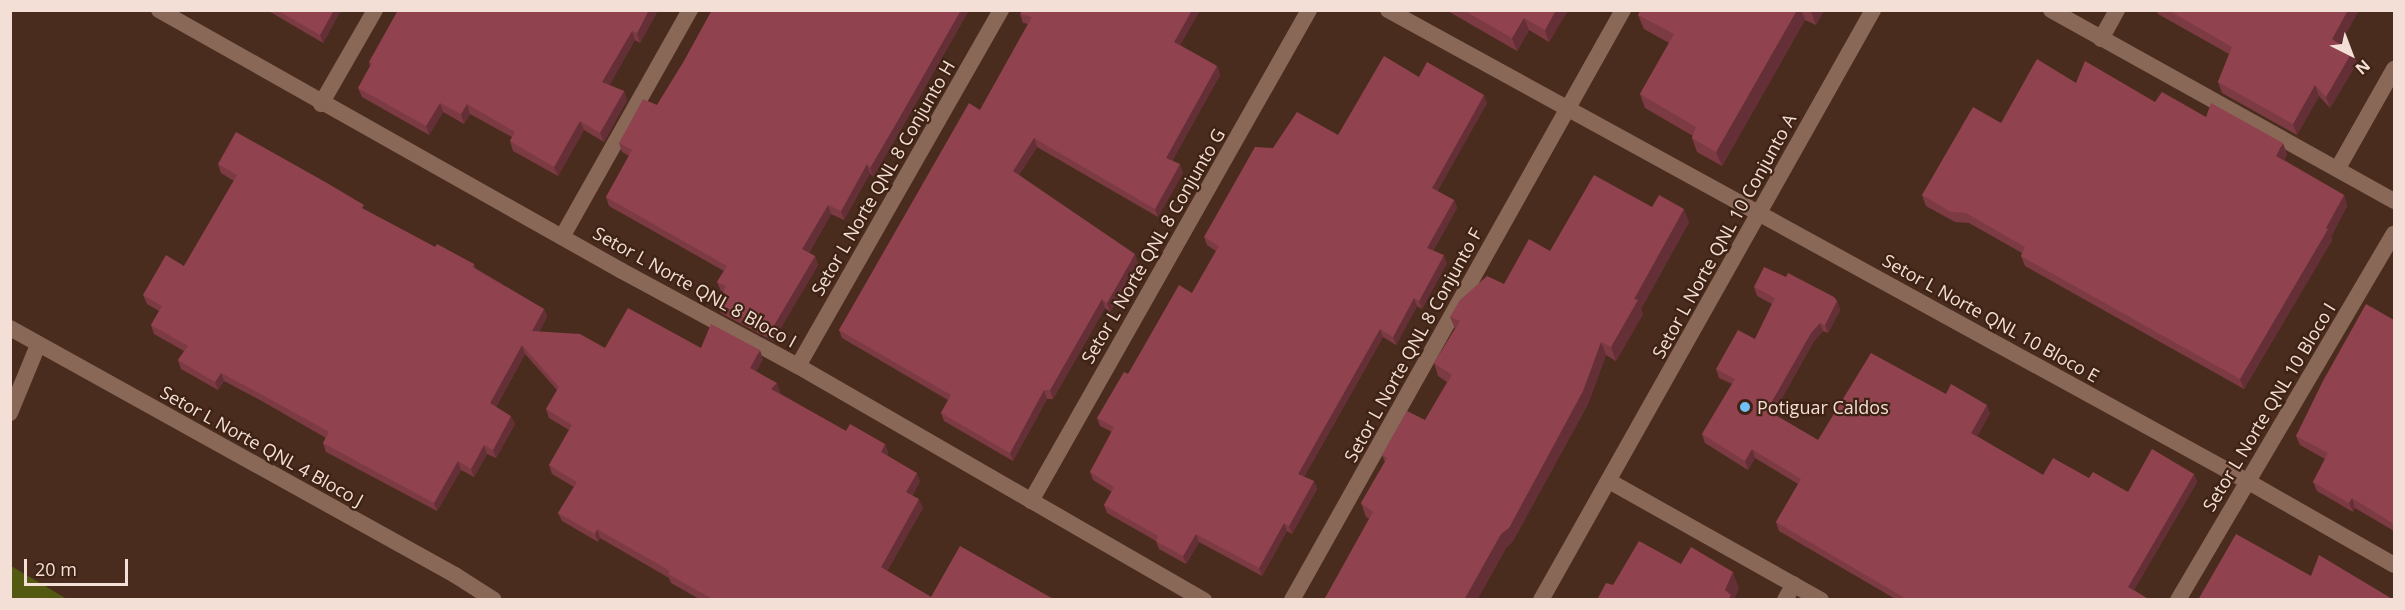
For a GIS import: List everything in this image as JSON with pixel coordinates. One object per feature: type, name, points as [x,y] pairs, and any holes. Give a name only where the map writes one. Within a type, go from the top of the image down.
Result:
[{"type":"street","points":[[321,104],[375,10]]},
{"type":"street","points":[[562,237],[690,10]]},
{"type":"street","name":"Setor L Norte QNL 8 Conjunto H","points":[[798,366],[1001,10]]},
{"type":"street","name":"Setor L Norte QNL 8 Conjunto G","points":[[1031,501],[1309,10]]},
{"type":"street","name":"Setor L Norte QNL 10 Bloco E","points":[[1388,10],[2247,481],[2394,565]]},
{"type":"street","name":"Setor L Norte QNL 8 Conjunto F","points":[[1292,600],[1623,10]]},
{"type":"street","name":"Setor L Norte QNL 10 Conjunto A","points":[[1541,600],[1873,10]]},
{"type":"street","points":[[2051,10],[2394,201]]},
{"type":"street","points":[[2101,39],[2117,10]]},
{"type":"street","name":"Setor L Norte QNL 8 Bloco I","points":[[163,12],[321,104],[798,366],[1204,600]]},
{"type":"street","points":[[2338,168],[2394,69]]},
{"type":"street","name":"Setor L Norte QNL 10 Bloco I","points":[[2178,600],[2394,234]]},
{"type":"street","name":"Setor L Norte QNL 4 Bloco J","points":[[10,328],[456,575],[494,600]]},
{"type":"street","points":[[10,413],[38,345]]},
{"type":"street","points":[[1609,481],[1821,600]]},
{"type":"street","points":[[1785,600],[1794,584]]},
{"type":"green space","points":[[11,566],[67,599],[11,599]]},
{"type":"building","points":[[277,10],[334,10],[320,35]]},
{"type":"building","points":[[398,10],[649,10],[637,33],[632,31],[602,82],[624,91],[600,133],[580,121],[554,167],[510,141],[515,132],[467,104],[461,114],[440,103],[426,126],[358,88],[372,63],[369,62]]},
{"type":"building","points":[[712,10],[961,10],[870,168],[867,164],[841,211],[828,205],[802,249],[815,256],[770,332],[718,304],[726,286],[717,282],[727,266],[606,197],[632,150],[619,143],[643,99],[657,105]]},
{"type":"building","points":[[1023,10],[1192,10],[1174,42],[1217,66],[1166,158],[1180,164],[1155,209],[1034,138],[1013,171],[1135,254],[1107,303],[1102,299],[1050,390],[1044,390],[1010,453],[941,413],[951,395],[839,330],[969,103],[980,110],[1032,17],[1020,14]]},
{"type":"building","points":[[1463,10],[1556,10],[1545,30],[1524,18],[1512,38]]},
{"type":"building","points":[[1641,10],[1797,10],[1716,152],[1692,138],[1696,127],[1640,94],[1674,34],[1638,15]]},
{"type":"building","points":[[2168,10],[2348,10],[2332,39],[2352,52],[2326,97],[2315,85],[2293,124],[2218,82],[2232,47]]},
{"type":"building","points":[[1384,56],[1419,77],[1427,62],[1484,95],[1432,188],[1454,200],[1427,248],[1444,255],[1419,301],[1414,298],[1393,337],[1380,329],[1298,474],[1314,481],[1289,526],[1284,523],[1259,568],[1196,534],[1183,556],[1156,541],[1158,536],[1104,505],[1114,487],[1090,472],[1114,427],[1097,418],[1124,372],[1128,374],[1179,285],[1192,293],[1219,246],[1204,237],[1255,147],[1273,148],[1297,112],[1338,135]]},
{"type":"building","points":[[2037,59],[2076,83],[2085,61],[2155,102],[2162,92],[2206,117],[2211,103],[2283,143],[2276,156],[2344,195],[2326,228],[2328,229],[2240,379],[2021,256],[2025,247],[1966,213],[1951,212],[1922,195],[1973,107],[2001,123]]},
{"type":"building","points":[[236,132],[364,205],[362,208],[435,247],[437,244],[474,264],[472,267],[544,309],[532,331],[580,334],[605,348],[628,308],[701,348],[711,324],[760,350],[750,368],[777,383],[771,389],[846,431],[850,424],[885,444],[881,452],[917,473],[906,492],[919,499],[881,567],[931,597],[960,546],[1055,600],[714,600],[668,574],[670,571],[597,529],[595,534],[558,513],[577,482],[549,465],[572,425],[546,409],[559,387],[522,345],[490,403],[511,416],[493,450],[484,445],[471,469],[458,461],[434,503],[323,443],[329,432],[257,392],[221,373],[215,382],[178,360],[188,346],[151,325],[162,306],[143,295],[166,255],[184,266],[237,175],[218,164]]},
{"type":"building","points":[[1594,175],[1652,207],[1659,195],[1684,209],[1634,299],[1638,300],[1611,347],[1601,342],[1583,391],[1509,528],[1501,534],[1464,600],[1324,600],[1373,512],[1361,503],[1387,458],[1382,455],[1407,411],[1425,420],[1452,375],[1434,363],[1460,321],[1450,317],[1460,300],[1487,276],[1504,284],[1529,239],[1550,251]]},
{"type":"building","points":[[1764,267],[1786,277],[1788,273],[1834,297],[1837,301],[1825,325],[1820,323],[1811,333],[1767,410],[1818,440],[1871,353],[1946,394],[1951,384],[1987,405],[1971,433],[2043,475],[2053,458],[2089,478],[2093,472],[2128,492],[2152,449],[2194,474],[2128,587],[2150,600],[1908,600],[1776,522],[1801,479],[1752,449],[1745,461],[1702,434],[1735,379],[1716,369],[1738,330],[1755,339],[1775,298],[1754,287]]},
{"type":"building","points":[[2366,304],[2394,320],[2394,524],[2352,498],[2349,503],[2313,482],[2328,453],[2296,436],[2323,381]]},
{"type":"building","points":[[2236,534],[2311,576],[2319,555],[2394,600],[2198,600]]},
{"type":"building","points":[[1639,541],[1681,564],[1691,547],[1733,572],[1725,590],[1731,595],[1728,600],[1597,600],[1606,583],[1613,585]]},
{"type":"place","name":"Potiguar Caldos","points":[[1745,407]]}]
